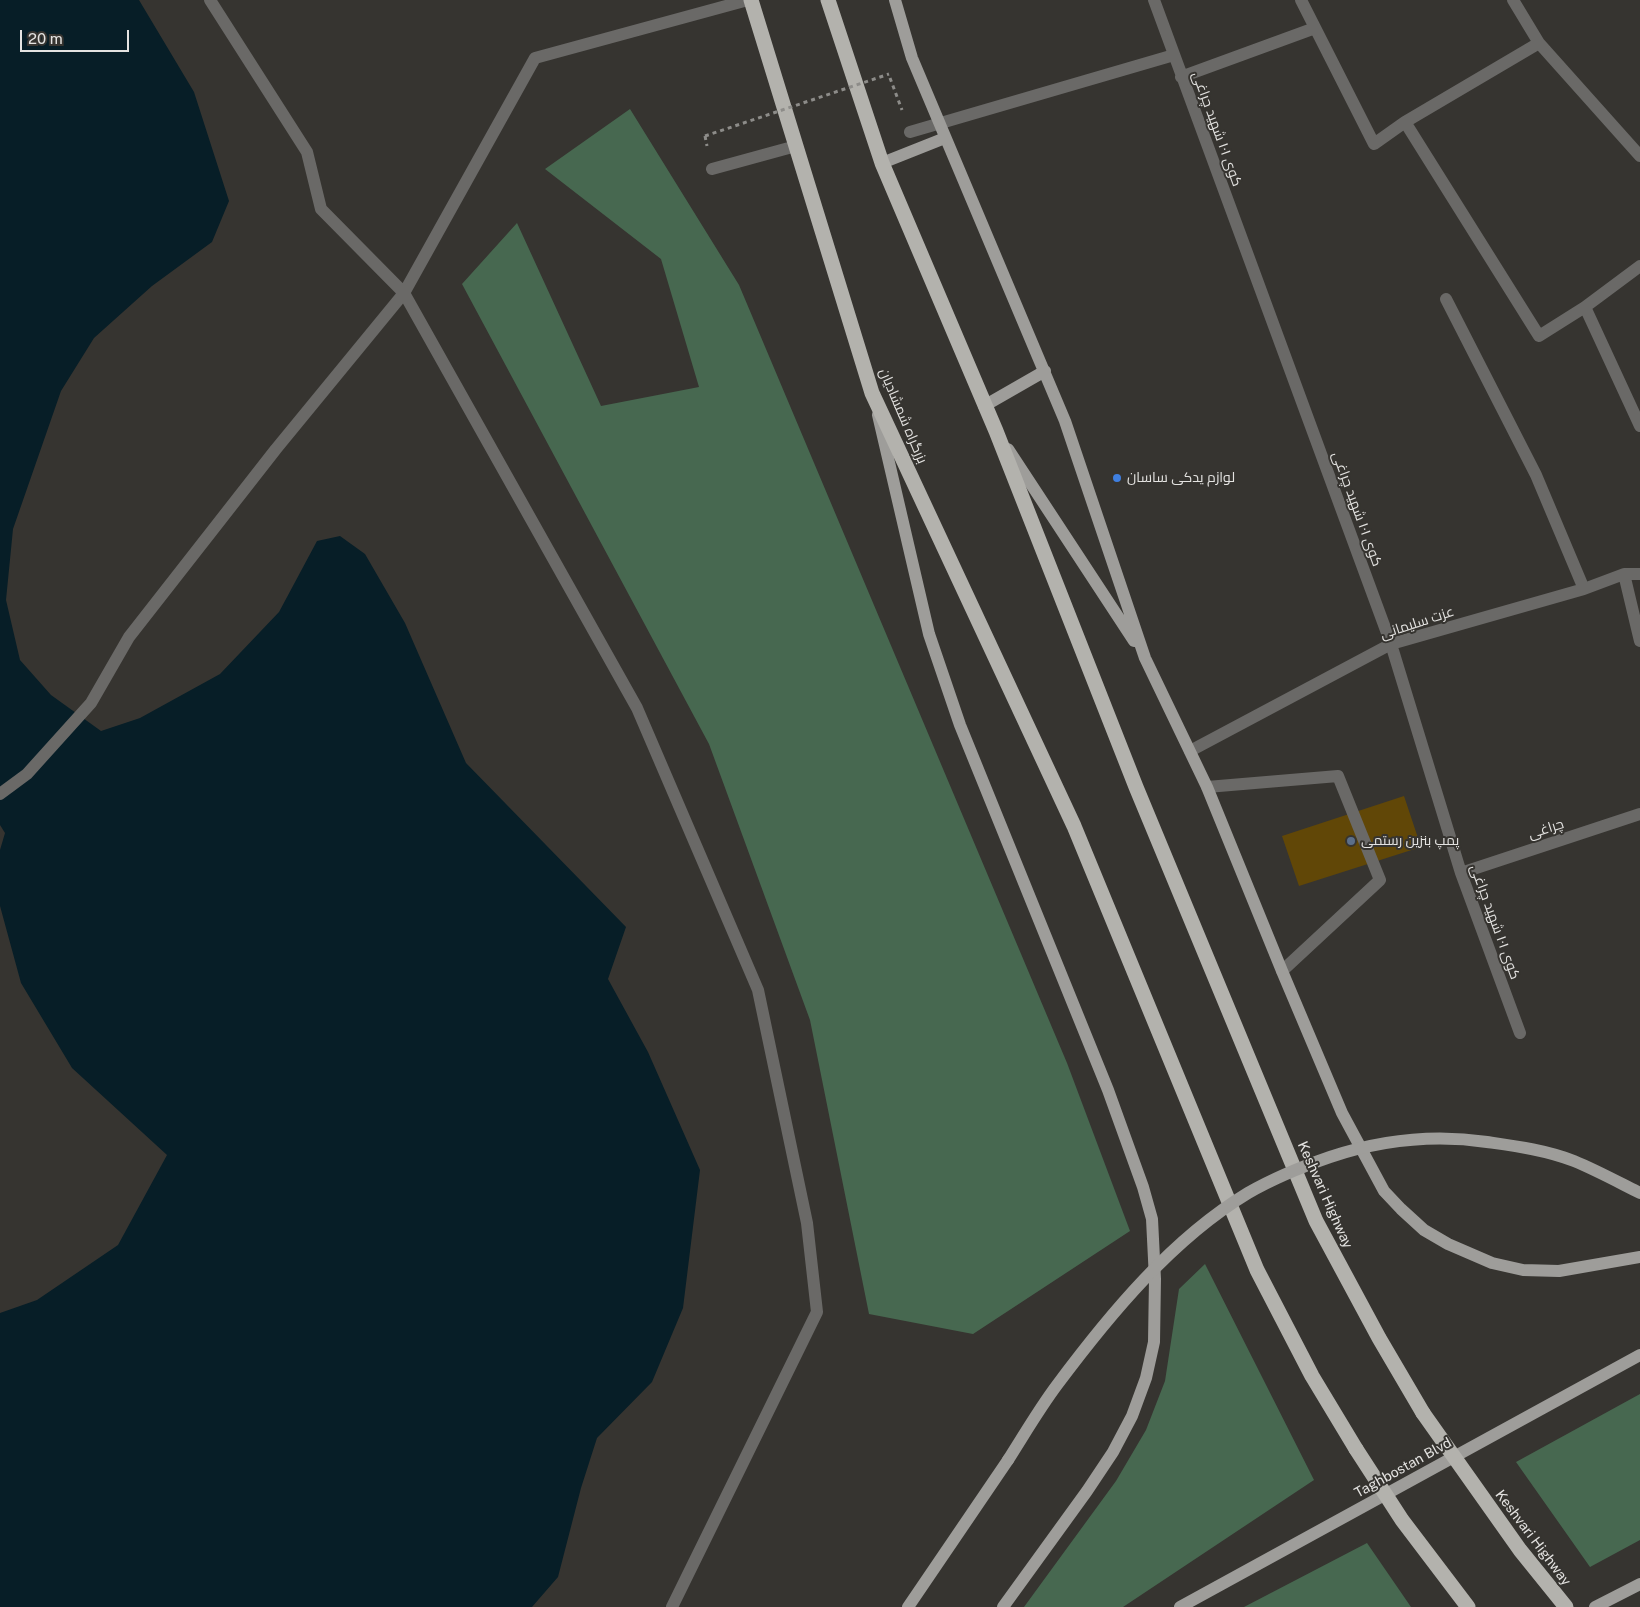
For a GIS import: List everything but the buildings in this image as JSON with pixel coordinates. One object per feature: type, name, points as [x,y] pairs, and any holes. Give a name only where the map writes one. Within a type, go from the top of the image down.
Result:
[{"type":"highway","name":"بزرگراه شمشادیان","points":[[749,0],[872,393],[1074,826],[1257,1270],[1312,1376],[1356,1449],[1402,1520],[1468,1607]]},
{"type":"highway","points":[[828,0],[882,163],[996,431]]},
{"type":"highway","name":"Keshvari Highway","points":[[996,431],[1136,787],[1316,1221],[1379,1338],[1423,1413],[1520,1550],[1566,1607]]},
{"type":"main road","points":[[895,0],[912,58],[1066,421],[1145,658],[1207,787],[1342,1113],[1384,1191],[1424,1230],[1448,1244],[1492,1263],[1523,1270],[1559,1271],[1640,1257]]},
{"type":"main road","points":[[882,163],[945,138]]},
{"type":"main road","points":[[984,406],[1044,371]]},
{"type":"main road","points":[[872,393],[929,634],[953,707],[1108,1090],[1143,1187],[1152,1219],[1155,1279],[1154,1342],[1146,1378],[1132,1416],[1114,1452],[1087,1492],[1002,1607]]},
{"type":"main road","points":[[996,431],[1145,658]]},
{"type":"main road","points":[[908,1607],[1056,1386],[1129,1297],[1183,1241],[1249,1193],[1284,1174],[1352,1150],[1397,1141],[1427,1138],[1462,1138],[1519,1146],[1572,1161],[1640,1193]]},
{"type":"main road","name":"Taghbostan Blvd","points":[[1180,1607],[1640,1355]]},
{"type":"main road","points":[[1595,1607],[1640,1584]]},
{"type":"street","points":[[210,0],[307,152],[321,209],[404,293],[637,708],[758,990],[807,1223],[817,1312],[672,1607]]},
{"type":"street","points":[[0,794],[27,774],[91,703],[129,637],[276,449],[404,293],[535,58],[749,0]]},
{"type":"street","name":"کوی ۱۰۱ شهید چراغی","points":[[1154,0],[1391,644],[1461,873],[1520,1033]]},
{"type":"street","points":[[1301,0],[1374,144],[1405,122],[1539,43]]},
{"type":"street","points":[[1513,0],[1539,43],[1640,156]]},
{"type":"street","points":[[1182,77],[1315,28]]},
{"type":"street","points":[[910,132],[1174,55]]},
{"type":"street","points":[[1405,122],[1539,336],[1585,307],[1640,266]]},
{"type":"street","points":[[712,169],[796,146]]},
{"type":"street","points":[[1446,299],[1536,475],[1584,589]]},
{"type":"street","points":[[1585,307],[1640,426]]},
{"type":"street","points":[[1624,574],[1640,641]]},
{"type":"street","name":"عزت سلیمانی","points":[[1190,751],[1391,644],[1584,589],[1624,574],[1640,574]]},
{"type":"street","points":[[1207,787],[1338,776],[1380,880],[1282,971]]},
{"type":"street","name":"چراغی","points":[[1461,873],[1640,814]]},
{"type":"path","points":[[705,136],[889,74],[910,132]]},
{"type":"green space","points":[[630,109],[739,285],[1067,1063],[1130,1231],[973,1334],[869,1314],[810,1020],[709,744],[462,284],[517,223],[601,406],[699,387],[661,259],[545,169]]},
{"type":"green space","points":[[1205,1264],[1314,1480],[1123,1607],[1024,1607],[1116,1481],[1146,1430],[1165,1381],[1179,1289]]},
{"type":"green space","points":[[1640,1394],[1640,1540],[1590,1567],[1516,1462]]},
{"type":"green space","points":[[1367,1543],[1411,1607],[1244,1607]]},
{"type":"water","points":[[0,0],[139,0],[194,92],[229,201],[212,242],[152,286],[94,338],[61,391],[13,529],[6,600],[20,660],[51,695],[101,731],[140,718],[220,674],[279,612],[317,541],[340,536],[365,554],[405,623],[466,763],[626,927],[608,979],[648,1052],[700,1170],[683,1308],[652,1382],[597,1438],[581,1488],[558,1577],[532,1607],[0,1607],[0,1313],[37,1300],[118,1245],[167,1155],[72,1068],[21,983],[0,906],[0,850],[5,833],[0,825]]},
{"type":"place","name":"لوازم یدکی ساسان","points":[[1117,478]]},
{"type":"place","name":"پمپ بنزین رستمی","points":[[1351,841]]}]
